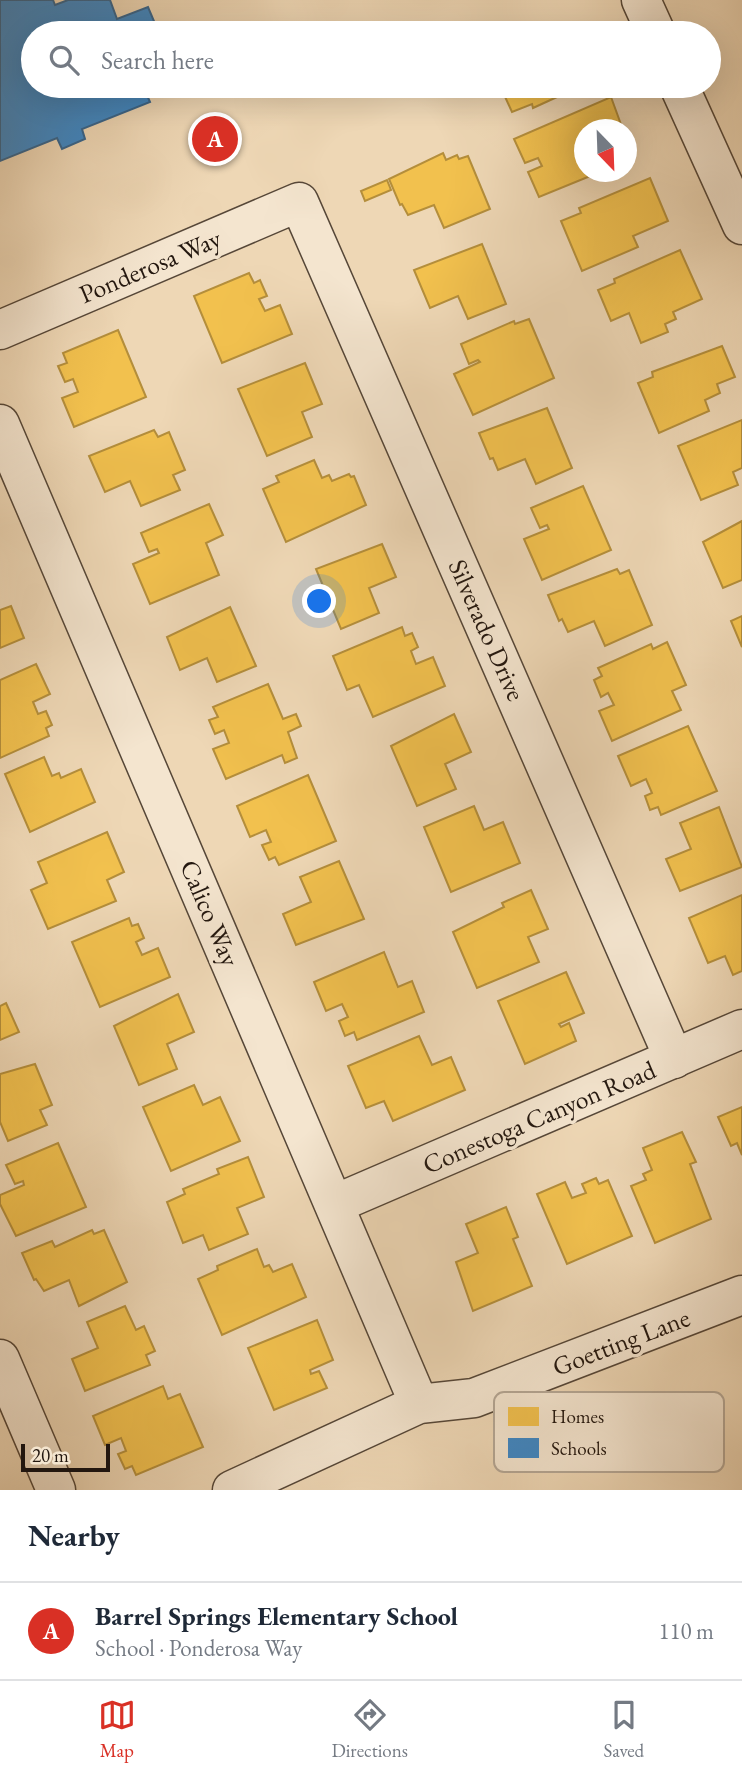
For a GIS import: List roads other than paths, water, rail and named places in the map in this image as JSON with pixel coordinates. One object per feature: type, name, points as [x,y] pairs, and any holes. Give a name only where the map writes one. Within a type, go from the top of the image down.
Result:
[{"type":"street","points":[[640,0],[650,21]]},
{"type":"street","points":[[684,98],[742,225]]},
{"type":"street","name":"Ponderosa Way","points":[[0,330],[299,202]]},
{"type":"street","name":"Silverado Drive","points":[[299,202],[674,1059]]},
{"type":"street","name":"Calico Way","points":[[0,424],[419,1404]]},
{"type":"street","name":"Conestoga Canyon Road","points":[[335,1204],[742,1029]]},
{"type":"street","name":"Goetting Lane","points":[[232,1490],[419,1404],[474,1398],[742,1295]]},
{"type":"street","points":[[0,1359],[56,1490]]},
{"type":"place","name":"Barrel Springs Elementary School","points":[[215,139]]}]
